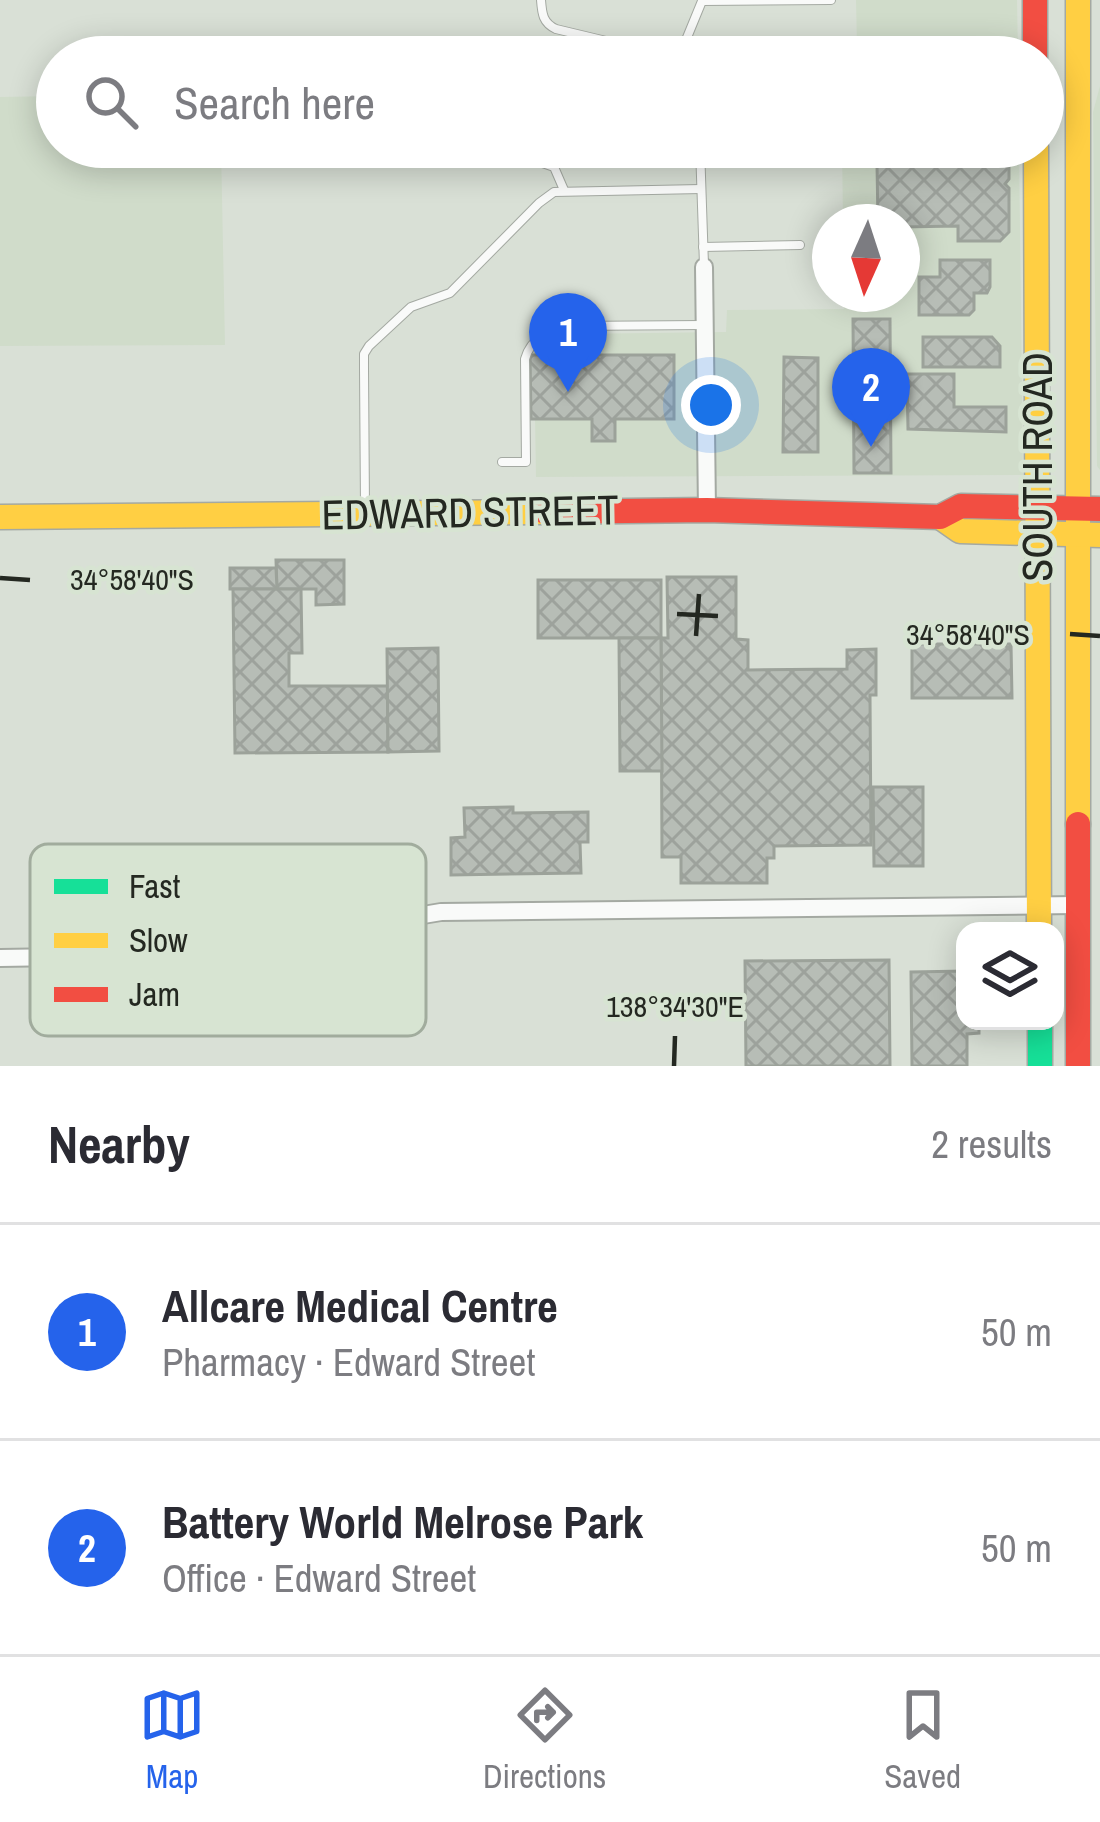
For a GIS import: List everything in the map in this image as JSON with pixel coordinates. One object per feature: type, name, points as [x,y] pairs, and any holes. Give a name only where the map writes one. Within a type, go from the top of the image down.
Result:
[{"type":"main road","points":[[1035,0],[1035,36]]},
{"type":"main road","name":"SOUTH ROAD","points":[[1078,0],[1089,509],[1089,536],[1077,597],[1078,1066]]},
{"type":"main road","points":[[1078,70],[1100,42]]},
{"type":"main road","name":"SOUTH ROAD","points":[[1036,168],[1039,918]]},
{"type":"main road","name":"EDWARD STREET","points":[[0,517],[707,510],[940,517],[961,506],[1089,509]]},
{"type":"main road","name":"EDWARD STREET","points":[[940,517],[960,531],[1089,536]]},
{"type":"main road","points":[[1077,597],[1100,571]]},
{"type":"main road","points":[[1040,1030],[1040,1066]]},
{"type":"street","points":[[704,267],[707,510]]},
{"type":"street","points":[[426,915],[1039,918],[1076,905]]},
{"type":"street","points":[[0,958],[30,958]]},
{"type":"lane","points":[[541,0],[547,25],[586,36]]},
{"type":"lane","points":[[686,36],[703,2],[831,0]]},
{"type":"lane","points":[[554,168],[565,190]]},
{"type":"lane","points":[[700,168],[704,267]]},
{"type":"lane","points":[[365,513],[364,354],[369,346],[411,308],[451,293],[546,196],[565,190],[701,189]]},
{"type":"lane","points":[[703,248],[800,245]]},
{"type":"lane","points":[[502,462],[526,462],[525,359],[536,339],[569,326],[705,325]]},
{"type":"shaded area","points":[[856,0],[1017,0],[1018,36],[857,36]]},
{"type":"shaded area","points":[[1100,86],[1100,470],[1093,112]]},
{"type":"shaded area","points":[[36,96],[36,168],[221,168],[225,345],[0,346],[0,97]]},
{"type":"shaded area","points":[[842,168],[1019,168],[1023,475],[536,477],[534,353],[552,339],[570,334],[726,332],[727,310],[920,312],[920,204],[843,204]]},
{"type":"building","points":[[877,168],[1009,168],[1005,184],[1009,188],[1009,232],[1000,241],[958,241],[958,226],[920,227],[920,204],[878,204]]},
{"type":"building","points":[[940,260],[990,260],[990,287],[987,293],[974,293],[974,310],[969,315],[919,315],[920,277],[940,277]]},
{"type":"building","points":[[853,319],[890,319],[891,473],[854,473]]},
{"type":"building","points":[[923,337],[992,337],[1000,346],[1000,367],[923,367]]},
{"type":"building","points":[[530,355],[674,355],[674,419],[615,419],[615,441],[592,441],[592,419],[531,419]]},
{"type":"building","points":[[784,357],[818,358],[818,452],[783,452]]},
{"type":"building","points":[[907,374],[954,374],[954,407],[1006,407],[1006,432],[908,429]]},
{"type":"building","points":[[276,560],[344,560],[344,604],[316,605],[316,589],[277,589]]},
{"type":"building","points":[[230,568],[276,568],[277,589],[230,589]]},
{"type":"building","points":[[667,577],[736,577],[736,639],[748,640],[748,670],[847,669],[847,650],[876,649],[876,695],[870,695],[871,845],[774,846],[774,858],[767,858],[767,883],[681,883],[681,857],[662,857],[661,638],[668,638]]},
{"type":"building","points":[[538,580],[661,580],[661,638],[538,638]]},
{"type":"building","points":[[233,589],[301,589],[302,653],[289,653],[289,686],[388,686],[388,752],[235,753]]},
{"type":"building","points":[[619,638],[661,638],[662,771],[620,771]]},
{"type":"building","points":[[912,644],[1011,644],[1012,698],[912,698]]},
{"type":"building","points":[[438,648],[439,751],[388,752],[387,649]]},
{"type":"building","points":[[873,787],[923,787],[923,866],[874,866]]},
{"type":"building","points":[[513,807],[513,813],[588,812],[588,842],[580,842],[581,873],[451,875],[451,838],[465,837],[464,808]]},
{"type":"building","points":[[889,960],[890,1066],[746,1066],[745,961]]},
{"type":"building","points":[[956,971],[956,1030],[979,1030],[967,1034],[967,1066],[912,1066],[911,972]]},
{"type":"traffic: fast","points":[[1040,1030],[1040,1066]]},
{"type":"traffic: slow","points":[[1078,0],[1078,824]]},
{"type":"traffic: slow","points":[[1036,168],[1039,922]]},
{"type":"traffic: slow","points":[[0,517],[545,512]]},
{"type":"traffic: slow","points":[[940,517],[960,531],[1100,535]]},
{"type":"traffic: jam","points":[[1035,0],[1035,36]]},
{"type":"traffic: jam","points":[[545,512],[707,510],[940,517],[961,506],[1100,509]]},
{"type":"traffic: jam","points":[[1078,824],[1078,1066]]},
{"type":"place","name":"Allcare Medical Centre","points":[[568,392]]},
{"type":"place","name":"Battery World Melrose Park","points":[[871,447]]}]
